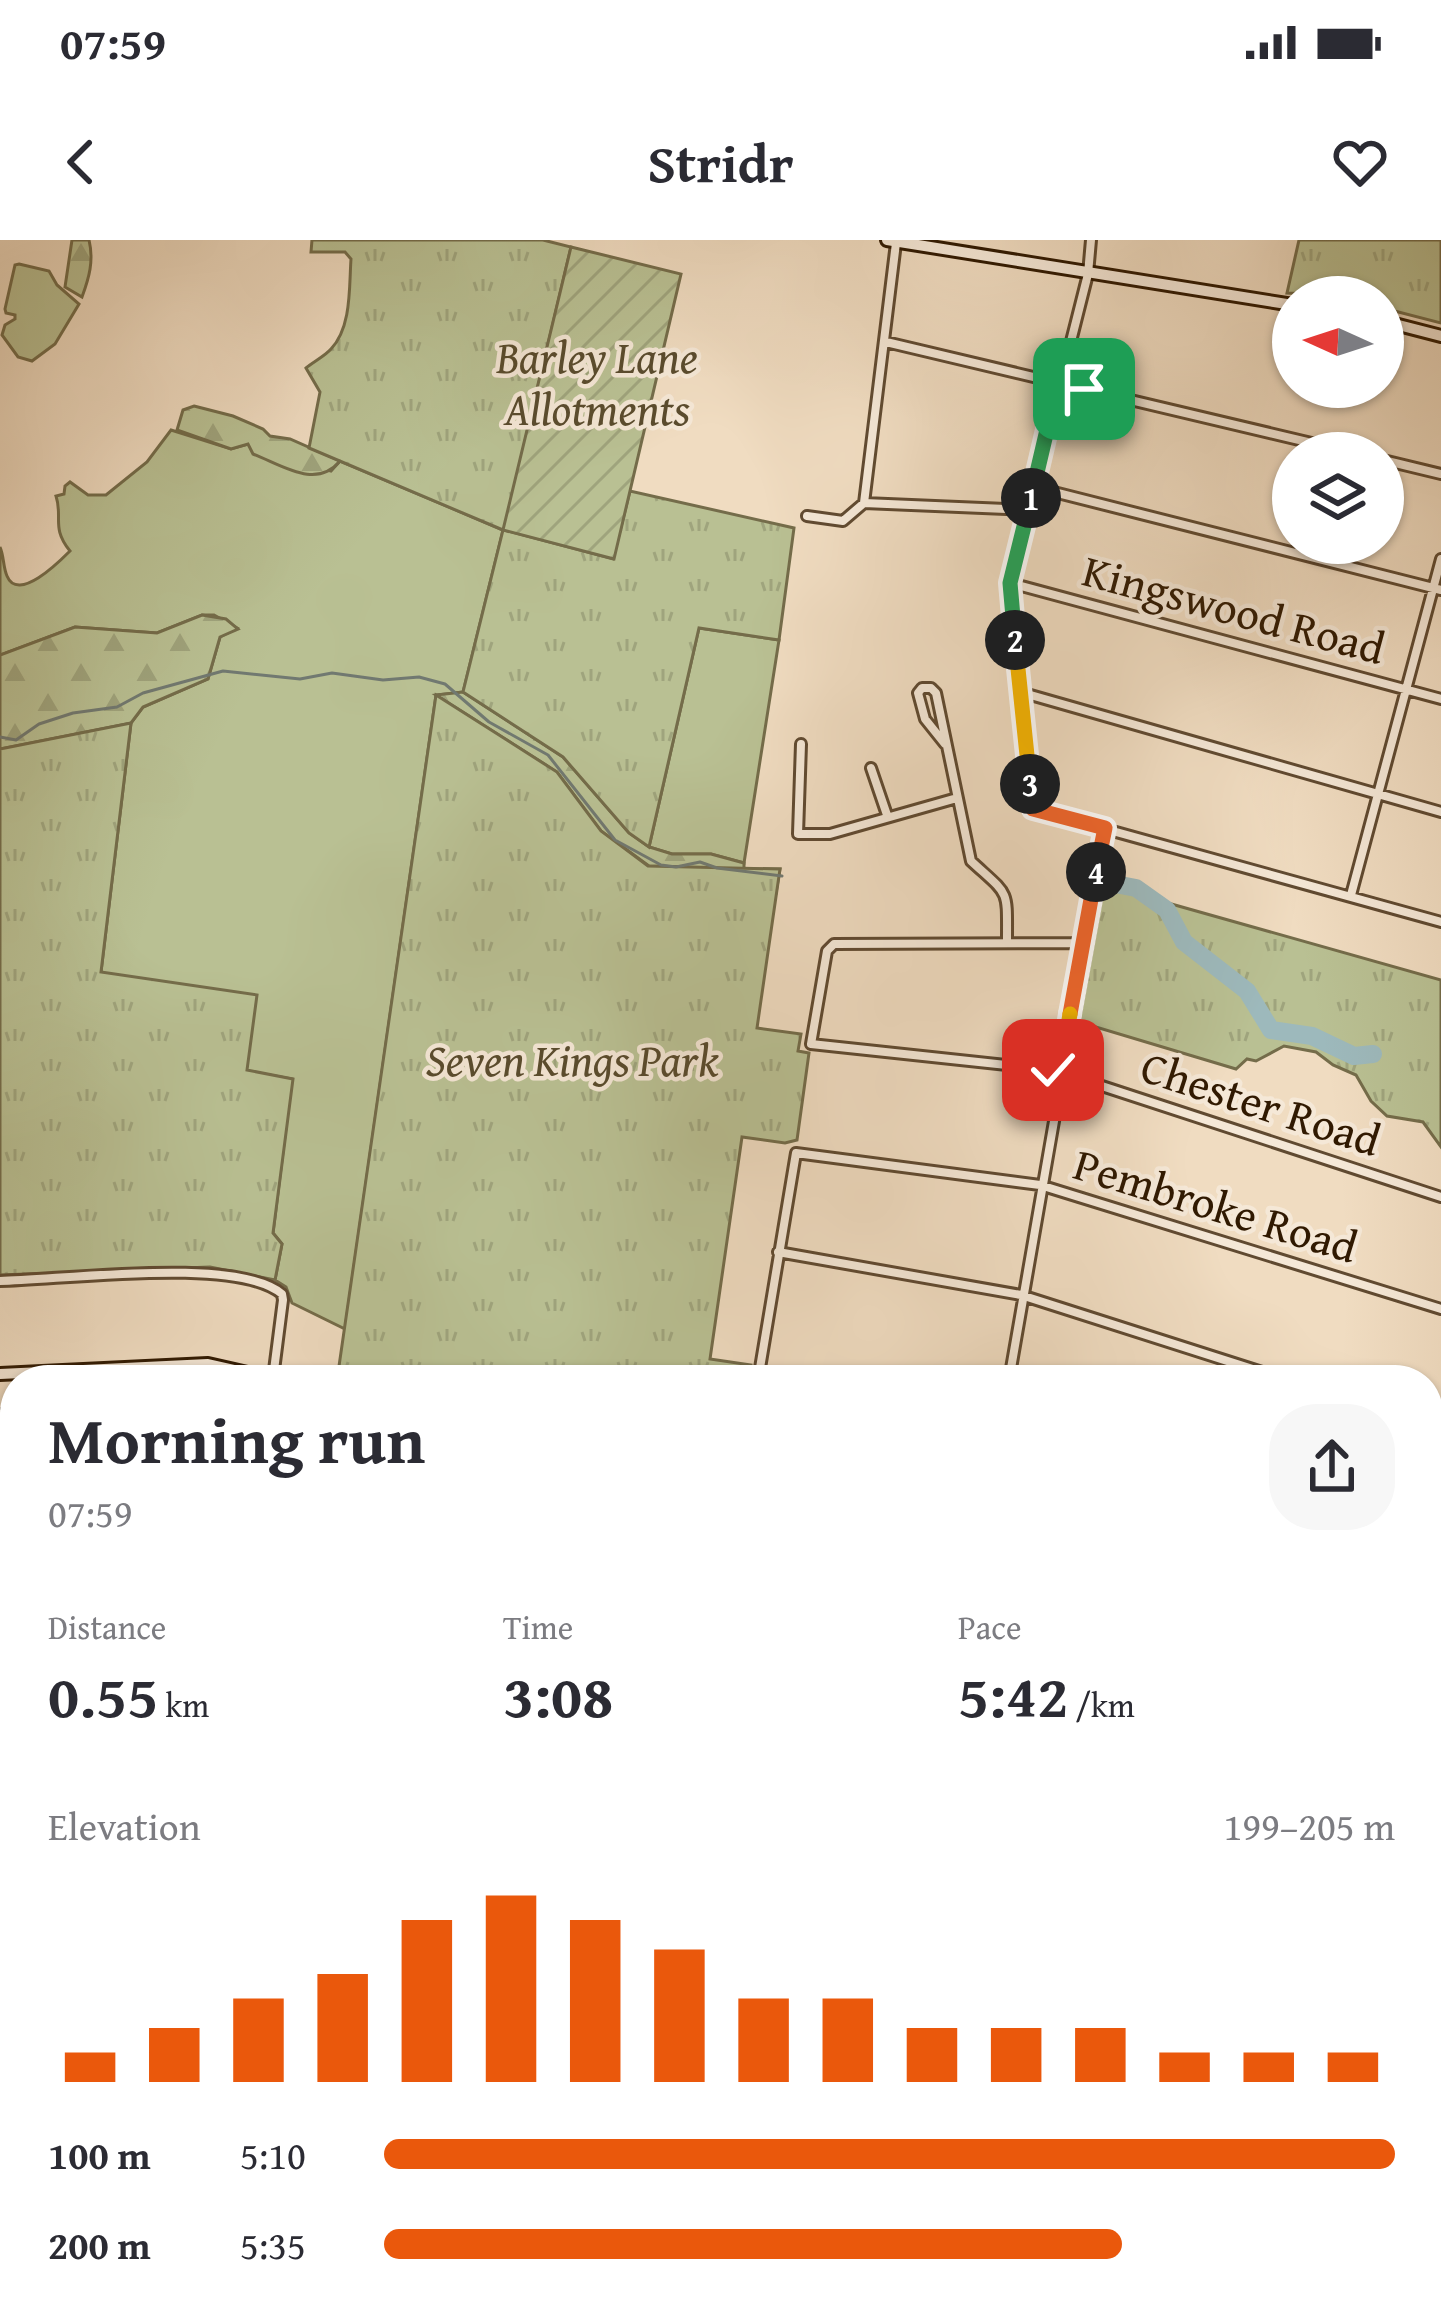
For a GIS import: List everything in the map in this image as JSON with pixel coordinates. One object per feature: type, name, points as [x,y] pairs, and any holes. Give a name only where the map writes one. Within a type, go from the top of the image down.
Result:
[{"type":"main road","points":[[892,242],[1272,302]]},
{"type":"main road","points":[[1404,326],[1441,336]]},
{"type":"street","points":[[978,257],[981,240]]},
{"type":"street","points":[[1091,241],[1088,274],[1010,583],[1033,809],[1441,922]]},
{"type":"street","points":[[807,516],[843,521],[864,503],[886,342],[892,242]]},
{"type":"street","points":[[886,342],[1272,434]]},
{"type":"street","points":[[1404,465],[1441,473]]},
{"type":"street","points":[[1034,487],[1437,589]]},
{"type":"street","points":[[864,503],[1028,510]]},
{"type":"street","points":[[1351,895],[1437,589],[1441,559]]},
{"type":"street","name":"Kingswood Road","points":[[1010,583],[1441,699]]},
{"type":"street","points":[[945,744],[925,719],[918,693],[922,688],[936,693],[971,861],[1007,895],[1007,941],[1083,943]]},
{"type":"street","points":[[1020,692],[1441,812]]},
{"type":"street","points":[[801,744],[798,834],[830,834],[957,798]]},
{"type":"street","points":[[871,767],[886,815]]},
{"type":"street","points":[[1011,1365],[1105,828]]},
{"type":"street","name":"Chester Road","points":[[1007,941],[830,946],[811,1044],[1060,1073],[1441,1197]]},
{"type":"street","name":"Pembroke Road","points":[[778,1252],[796,1153],[1040,1186],[1441,1309]]},
{"type":"street","points":[[760,1365],[778,1252],[1021,1295],[1240,1365]]},
{"type":"street","points":[[0,1281],[211,1273],[269,1284],[283,1300],[276,1365]]},
{"type":"green space","points":[[72,240],[89,240],[90,269],[82,297],[65,287]]},
{"type":"green space","points":[[312,240],[543,240],[571,247],[504,530],[613,559],[630,491],[794,528],[779,640],[699,628],[649,847],[629,833],[563,757],[463,692],[503,530],[309,448],[320,392],[306,368],[331,349],[343,329],[351,259],[345,252],[311,252]]},
{"type":"green space","points":[[1299,240],[1441,240],[1441,323],[1404,313],[1404,276],[1291,276]]},
{"type":"green space","name":"Barley Lane Allotments","points":[[571,247],[681,274],[614,559],[503,530]]},
{"type":"green space","points":[[19,264],[49,271],[79,304],[55,344],[32,361],[18,357],[2,335],[5,325],[15,319],[5,309]]},
{"type":"green space","points":[[194,406],[233,416],[270,436],[290,439],[340,461],[320,474],[298,473],[253,454],[248,444],[231,449],[177,430],[183,410]]},
{"type":"green space","points":[[171,430],[231,449],[248,444],[331,471],[340,461],[503,530],[463,692],[436,695],[345,1329],[292,1303],[286,1287],[275,1280],[282,1244],[273,1233],[292,1079],[246,1071],[101,972],[131,723],[143,707],[208,679],[220,637],[237,628],[214,615],[202,615],[157,633],[75,627],[0,655],[0,547],[12,583],[38,578],[70,551],[59,529],[56,496],[64,494],[70,482],[88,495],[106,495],[147,462]]},
{"type":"green space","points":[[202,615],[226,619],[238,629],[220,637],[208,679],[143,707],[131,723],[0,749],[0,655],[75,627],[157,633]]},
{"type":"green space","points":[[699,628],[779,640],[744,863],[649,847]]},
{"type":"green space","points":[[463,692],[563,757],[629,833],[649,847],[672,854],[711,854],[744,863],[744,869],[780,869],[776,893],[683,867],[649,866],[601,831],[557,772],[436,695]]},
{"type":"green space","name":"Seven Kings Park","points":[[436,695],[557,772],[601,831],[648,866],[780,869],[757,1028],[801,1034],[798,1051],[809,1053],[797,1140],[785,1143],[742,1137],[710,1359],[751,1365],[339,1365]]},
{"type":"green space","points":[[131,723],[101,972],[257,995],[247,1070],[293,1079],[273,1233],[282,1244],[275,1280],[210,1267],[0,1275],[0,749]]},
{"type":"green space","points":[[1104,885],[1441,980],[1441,1147],[1423,1122],[1387,1116],[1371,1101],[1356,1075],[1316,1052],[1284,1046],[1256,1061],[1247,1059],[1236,1069],[1079,1022]]},
{"type":"waterway","points":[[0,737],[16,740],[39,724],[117,707],[143,693],[223,671],[300,679],[332,673],[383,680],[419,677],[445,684],[489,722],[548,755],[615,840],[661,865],[700,862],[782,876]]},
{"type":"waterway","points":[[1105,882],[1136,888],[1167,910],[1184,942],[1247,991],[1271,1030],[1312,1036],[1354,1056],[1373,1054]]},
{"type":"route","points":[[1053,1070],[1060,1073],[1105,828],[1033,809],[1010,583],[1058,383],[1084,389]]}]
